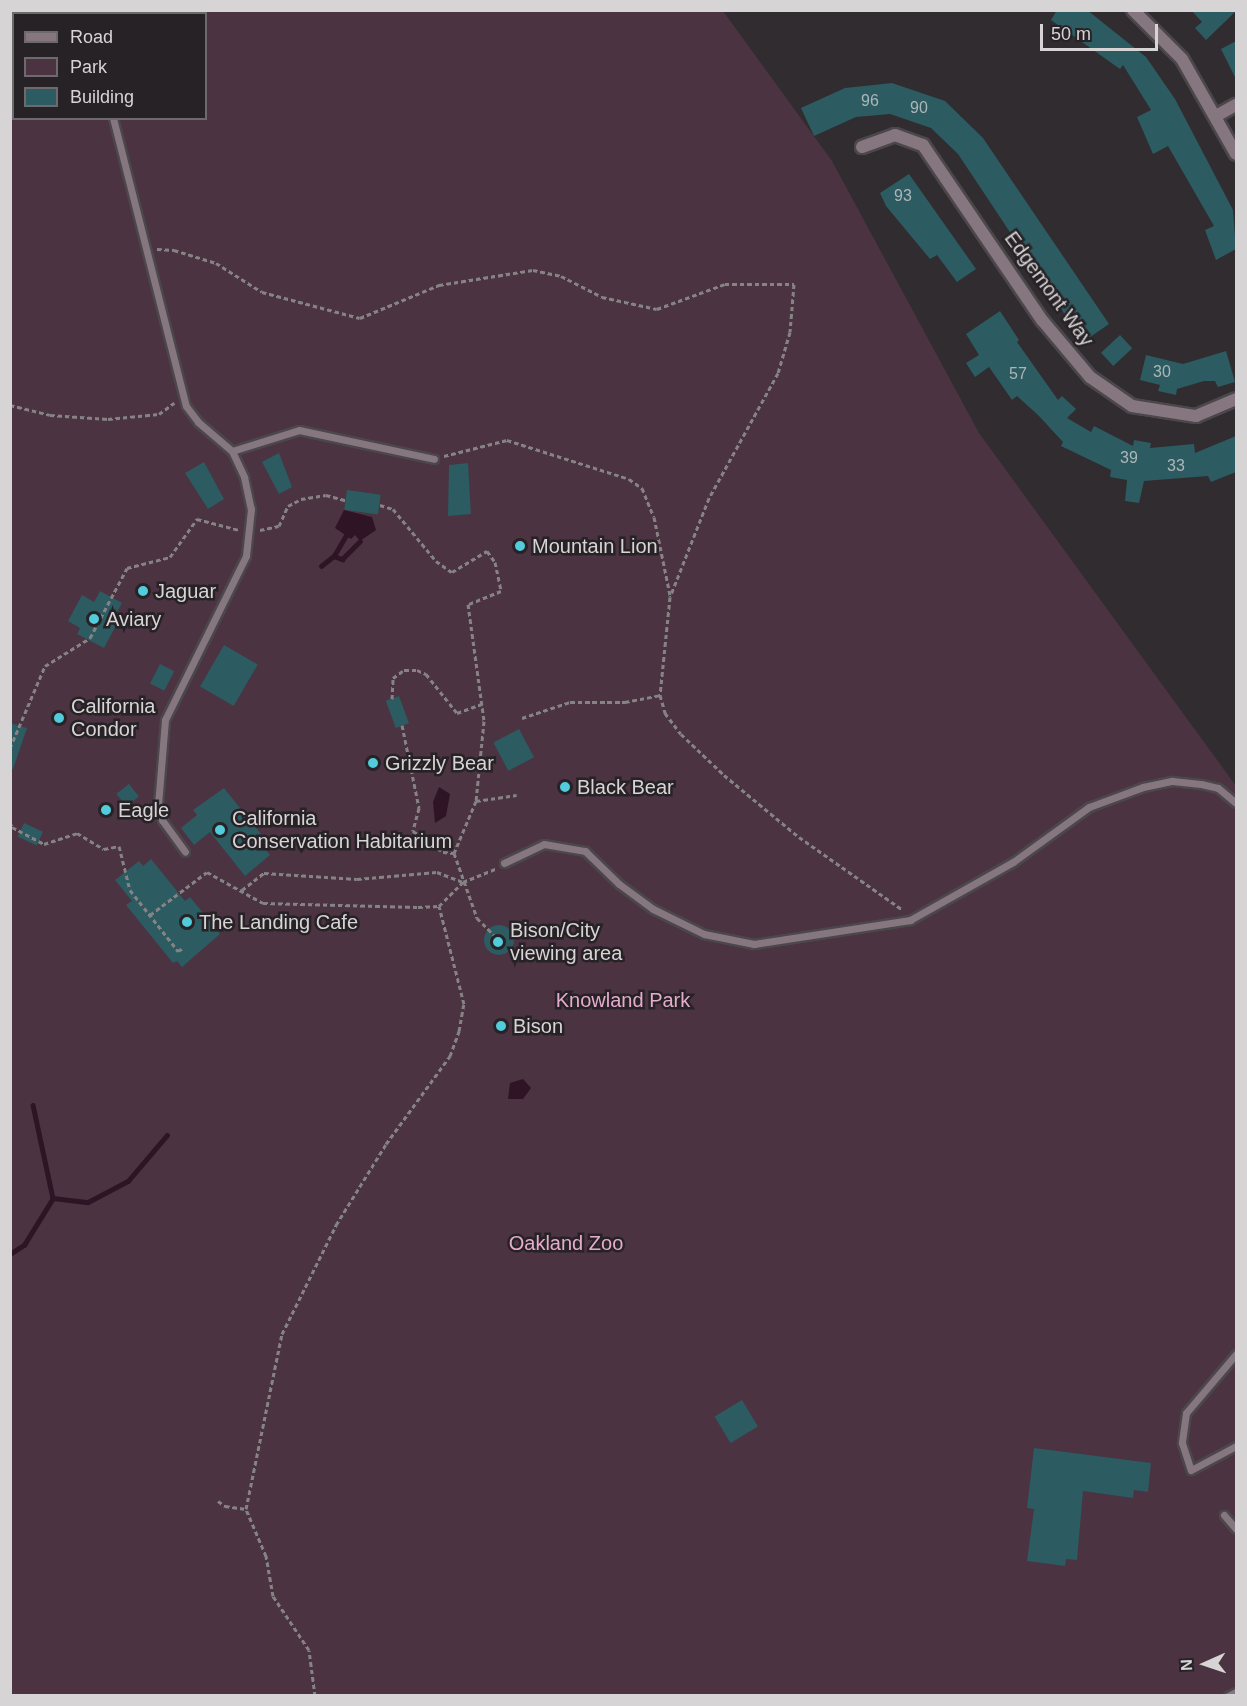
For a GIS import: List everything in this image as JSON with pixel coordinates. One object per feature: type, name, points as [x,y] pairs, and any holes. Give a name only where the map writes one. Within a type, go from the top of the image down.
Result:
[{"type":"street","points":[[1133,10],[1182,59],[1236,154]]},
{"type":"street","points":[[1216,116],[1236,105]]},
{"type":"street","name":"Edgemont Way","points":[[862,147],[895,135],[923,146],[1042,320],[1090,377],[1132,406],[1196,416],[1236,399]]},
{"type":"lane","points":[[114,120],[183,397],[198,422],[232,452],[249,497],[250,533],[246,556],[165,720],[158,805],[162,820],[185,852]]},
{"type":"lane","points":[[232,452],[299,430],[434,459]]},
{"type":"lane","points":[[504,863],[544,844],[585,851],[619,884],[653,909],[728,941],[754,944],[896,924],[915,918],[1013,862],[1089,807],[1115,795],[1172,781],[1218,788],[1236,803]]},
{"type":"lane","points":[[1236,1354],[1186,1413],[1182,1443],[1191,1470],[1236,1446]]},
{"type":"lane","points":[[1224,1515],[1236,1529]]},
{"type":"lane","points":[[1228,1695],[1236,1692]]},
{"type":"path","points":[[146,250],[174,250],[216,263],[262,292],[360,318],[439,285],[517,271],[546,271],[602,297],[657,309],[725,284],[794,284],[790,332],[778,373],[709,498],[670,597],[660,695],[665,713],[681,734],[724,775],[800,837],[915,918]]},
{"type":"path","points":[[10,405],[50,416],[108,418],[159,414],[183,397]]},
{"type":"path","points":[[434,459],[507,440],[629,479],[642,488],[654,517],[670,597]]},
{"type":"path","points":[[10,748],[45,666],[90,638],[127,568],[170,557],[197,519],[250,533],[279,526],[288,506],[301,499],[326,495],[345,500]]},
{"type":"path","points":[[380,505],[393,509],[436,561],[452,572],[487,551],[495,562],[501,591],[468,604],[482,704],[476,801],[454,854],[477,918],[498,939]]},
{"type":"path","points":[[392,699],[393,678],[404,670],[417,670],[426,674],[457,713],[482,704]]},
{"type":"path","points":[[522,718],[570,702],[626,702],[660,695]]},
{"type":"path","points":[[402,726],[419,808],[413,831],[443,852],[454,854]]},
{"type":"path","points":[[476,801],[517,795]]},
{"type":"path","points":[[10,822],[12,827],[44,844],[77,832],[104,849],[119,846],[130,890],[178,951],[183,948]]},
{"type":"path","points":[[150,915],[207,872],[263,903],[439,906],[463,882],[504,863]]},
{"type":"path","points":[[241,890],[264,873],[357,879],[437,872],[463,882]]},
{"type":"path","points":[[315,1695],[309,1650],[273,1596],[266,1556],[246,1509],[282,1335],[336,1225],[386,1144],[450,1056],[459,1031],[464,1004],[439,906]]},
{"type":"path","points":[[218,1501],[225,1506],[246,1509]]},
{"type":"green space","name":"Knowland Park","points":[[11,11],[723,11],[832,161],[979,433],[1236,786],[1236,1695],[11,1695]]},
{"type":"shaded area","points":[[344,510],[372,517],[376,530],[360,541],[355,535],[351,539],[335,528]]},
{"type":"shaded area","points":[[439,787],[450,794],[446,816],[435,823],[433,802]]},
{"type":"shaded area","points":[[523,1079],[531,1088],[523,1099],[508,1099],[510,1083]]},
{"type":"building","points":[[1057,10],[1087,10],[1146,57],[1175,99],[1233,210],[1236,249],[1216,260],[1205,230],[1214,226],[1168,146],[1153,154],[1137,117],[1151,110],[1123,65],[1120,69],[1051,20]]},
{"type":"building","points":[[1191,10],[1236,11],[1206,40],[1195,28],[1202,22]]},
{"type":"building","points":[[1236,41],[1236,79],[1221,49]]},
{"type":"building","points":[[892,83],[945,101],[983,138],[1109,324],[1083,342],[958,154],[931,128],[890,114],[856,117],[814,136],[801,108],[845,88]]},
{"type":"building","points":[[909,174],[976,269],[957,282],[937,255],[930,259],[886,206],[880,193]]},
{"type":"building","points":[[1000,311],[1019,340],[1017,342],[1058,400],[1062,396],[1076,409],[1067,418],[1091,432],[1094,426],[1133,446],[1134,440],[1151,443],[1150,448],[1194,444],[1195,453],[1236,436],[1236,472],[1211,482],[1208,476],[1144,481],[1139,503],[1125,501],[1127,480],[1110,477],[1111,470],[1061,446],[1063,442],[1038,415],[1017,396],[1012,400],[989,367],[975,377],[966,363],[979,355],[966,334]]},
{"type":"building","points":[[1120,335],[1132,348],[1113,366],[1101,353]]},
{"type":"building","points":[[1226,351],[1235,382],[1218,387],[1215,381],[1204,381],[1177,389],[1176,395],[1158,391],[1160,385],[1140,380],[1146,355],[1183,364]]},
{"type":"building","points":[[279,453],[292,487],[279,494],[262,462]]},
{"type":"building","points":[[204,462],[224,499],[208,509],[185,473]]},
{"type":"building","points":[[468,463],[471,514],[448,516],[449,465]]},
{"type":"building","points":[[347,490],[381,495],[378,515],[344,510]]},
{"type":"building","name":"Aviary","points":[[100,591],[122,603],[116,614],[121,616],[104,648],[77,634],[80,628],[68,621],[82,595],[94,602]]},
{"type":"building","points":[[224,645],[258,664],[234,706],[200,687]]},
{"type":"building","points":[[160,664],[174,671],[164,691],[150,684]]},
{"type":"building","points":[[399,696],[409,723],[396,728],[386,701]]},
{"type":"building","points":[[10,723],[27,728],[13,769],[10,769]]},
{"type":"building","points":[[519,729],[534,757],[508,771],[493,743]]},
{"type":"building","points":[[129,784],[139,797],[126,806],[116,794]]},
{"type":"building","name":"California Conservation Habitarium","points":[[224,788],[270,845],[265,849],[270,855],[245,876],[210,832],[194,845],[181,828],[197,815],[193,810]]},
{"type":"building","points":[[24,823],[43,832],[37,845],[18,837]]},
{"type":"building","points":[[151,859],[185,901],[190,897],[220,934],[182,967],[177,961],[173,963],[126,905],[132,901],[115,880],[139,861],[143,866]]},
{"type":"building","name":"Bison/City viewing area","points":[[499,925],[510,929],[514,940],[510,951],[499,955],[488,951],[484,940],[488,929]]},
{"type":"building","points":[[742,1400],[758,1427],[731,1443],[715,1416]]},
{"type":"building","points":[[1034,1448],[1151,1463],[1148,1492],[1134,1490],[1133,1498],[1083,1491],[1077,1560],[1066,1559],[1065,1566],[1027,1561],[1034,1509],[1027,1508]]},
{"type":"waterway","points":[[321,566],[334,556],[346,535]]},
{"type":"waterway","points":[[334,556],[342,559],[360,541]]},
{"type":"waterway","points":[[33,1105],[53,1198]]},
{"type":"waterway","points":[[10,1254],[24,1245],[53,1198],[88,1202],[128,1181],[167,1135]]},
{"type":"place","name":"Mountain Lion","points":[[520,546]]},
{"type":"place","name":"Jaguar","points":[[143,591]]},
{"type":"place","name":"Aviary","points":[[94,619]]},
{"type":"place","name":"California Condor","points":[[59,718]]},
{"type":"place","name":"Grizzly Bear","points":[[373,763]]},
{"type":"place","name":"Black Bear","points":[[565,787]]},
{"type":"place","name":"Eagle","points":[[106,810]]},
{"type":"place","name":"California Conservation Habitarium","points":[[220,830]]},
{"type":"place","name":"The Landing Cafe","points":[[187,922]]},
{"type":"place","name":"Bison/City viewing area","points":[[498,942]]},
{"type":"place","name":"Bison","points":[[501,1026]]},
{"type":"park label","name":"Oakland Zoo","points":[[566,1243]]}]
